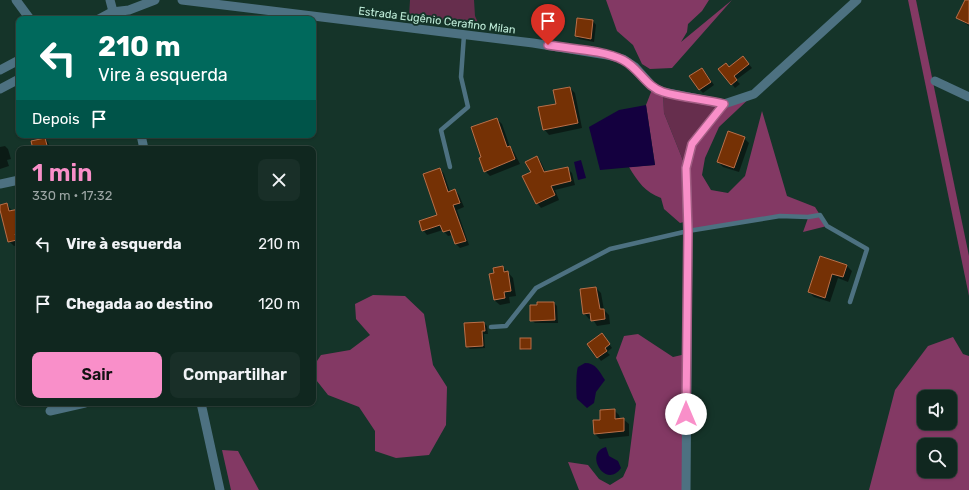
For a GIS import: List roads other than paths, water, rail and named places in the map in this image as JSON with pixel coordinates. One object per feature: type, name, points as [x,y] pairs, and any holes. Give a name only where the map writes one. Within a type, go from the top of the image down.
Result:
[{"type":"street","points":[[16,0],[28,16]]},
{"type":"street","points":[[110,0],[114,16],[155,0]]},
{"type":"street","name":"Estrada Eugênio Cerafino Milan","points":[[182,0],[311,16]]},
{"type":"street","points":[[686,490],[688,231],[686,168],[692,144],[724,104],[754,94],[857,0]]},
{"type":"street","points":[[124,16],[129,10]]},
{"type":"street","name":"Estrada Eugênio Cerafino Milan","points":[[316,17],[533,43],[607,55],[623,60],[635,67],[653,87],[663,92],[724,104]]},
{"type":"street","points":[[0,70],[16,62]]},
{"type":"street","points":[[0,89],[16,81]]},
{"type":"street","points":[[935,81],[969,97]]},
{"type":"street","points":[[0,184],[16,181]]},
{"type":"street","points":[[50,411],[72,406]]},
{"type":"street","points":[[202,406],[220,490]]},
{"type":"lane","points":[[450,168],[440,130],[468,107],[461,77],[464,35]]},
{"type":"lane","points":[[491,327],[506,326],[536,288],[610,249],[688,231],[780,216],[808,217],[820,215],[827,226],[867,249],[850,302]]}]
